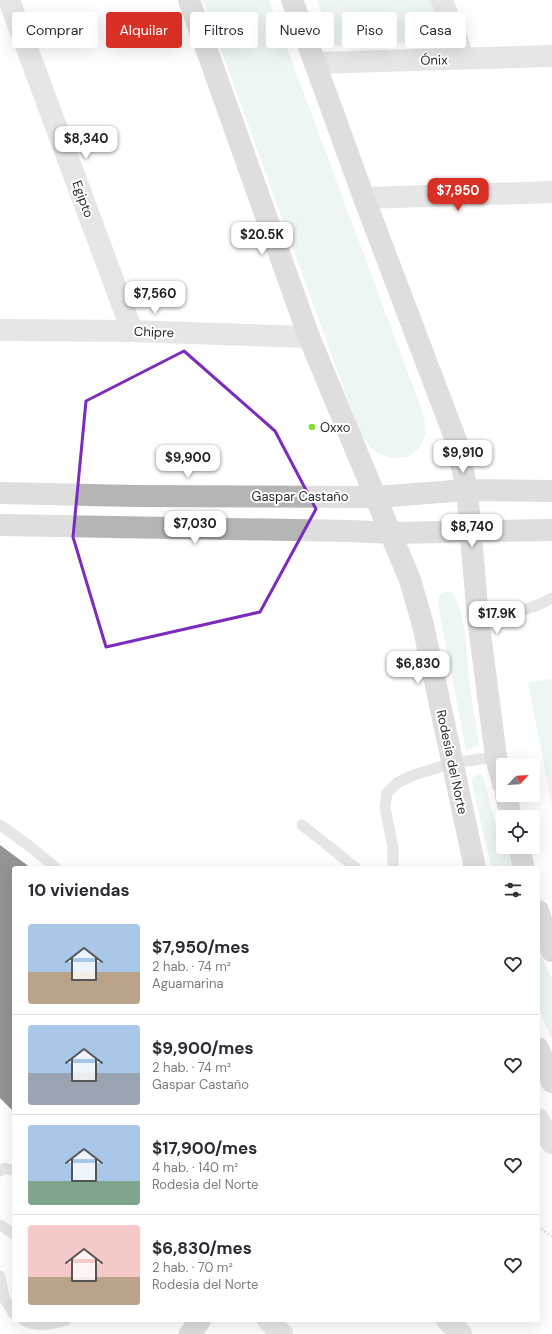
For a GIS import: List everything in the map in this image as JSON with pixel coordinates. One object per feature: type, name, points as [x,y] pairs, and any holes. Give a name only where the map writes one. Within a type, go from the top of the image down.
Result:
[{"type":"main road","name":"Rodesia del Norte","points":[[189,0],[309,337],[410,580],[423,625],[475,866]]},
{"type":"main road","points":[[292,0],[364,198],[457,442],[467,490],[478,618],[496,757]]},
{"type":"main road","name":"Gaspar Castaño","points":[[0,493],[135,496],[376,497],[467,490],[552,491]]},
{"type":"main road","points":[[0,526],[350,531],[391,533],[552,530]]},
{"type":"main road","points":[[521,854],[524,866]]},
{"type":"main road","points":[[540,917],[552,951]]},
{"type":"main road","points":[[540,1053],[552,1082]]},
{"type":"main road","points":[[190,1334],[199,1322]]},
{"type":"street","name":"Egipto","points":[[9,0],[132,331]]},
{"type":"street","points":[[442,0],[464,59]]},
{"type":"street","name":"Ónix","points":[[315,63],[552,56]]},
{"type":"street","points":[[364,198],[552,192]]},
{"type":"street","name":"Chipre","points":[[0,330],[132,331],[309,337]]},
{"type":"street","points":[[540,1122],[552,1143]]},
{"type":"street","points":[[270,1322],[282,1334]]},
{"type":"street","points":[[449,1322],[461,1334]]},
{"type":"lane","points":[[478,618],[526,610],[552,598]]},
{"type":"lane","points":[[393,866],[394,848],[385,807],[387,793],[397,783],[411,776],[452,763],[496,757]]},
{"type":"lane","points":[[0,824],[54,866]]},
{"type":"lane","points":[[302,825],[353,866]]},
{"type":"lane","points":[[0,1171],[5,1168],[12,1170]]},
{"type":"lane","points":[[0,1225],[12,1233]]},
{"type":"lane","points":[[0,1276],[4,1298],[12,1311]]},
{"type":"lane","points":[[27,1322],[48,1325],[59,1322]]},
{"type":"path","points":[[540,1228],[552,1237]]},
{"type":"highlighted area","points":[[184,351],[275,431],[316,509],[260,612],[106,647],[73,537],[86,401]]},
{"type":"shaded area","points":[[203,0],[269,0],[273,12],[266,12],[266,48],[287,48],[424,416],[426,434],[420,447],[409,457],[390,458],[374,451],[360,433],[220,48],[258,48],[258,12],[207,12]]},
{"type":"shaded area","points":[[317,0],[432,0],[436,12],[405,12],[405,43],[397,43],[397,12],[342,12],[342,46],[334,46],[334,12],[321,12]]},
{"type":"shaded area","points":[[445,592],[452,592],[457,602],[461,612],[465,633],[470,686],[479,745],[466,750],[438,604],[439,596]]},
{"type":"shaded area","points":[[552,679],[552,806],[528,682]]},
{"type":"shaded area","points":[[478,774],[481,774],[496,825],[496,854],[508,854],[512,866],[491,866],[472,778]]},
{"type":"shaded area","points":[[540,950],[552,979],[552,1040],[540,1012]]},
{"type":"building","points":[[0,845],[28,866],[12,866],[12,1110],[0,1098]]},
{"type":"place","name":"Oxxo","points":[[312,427]]}]
